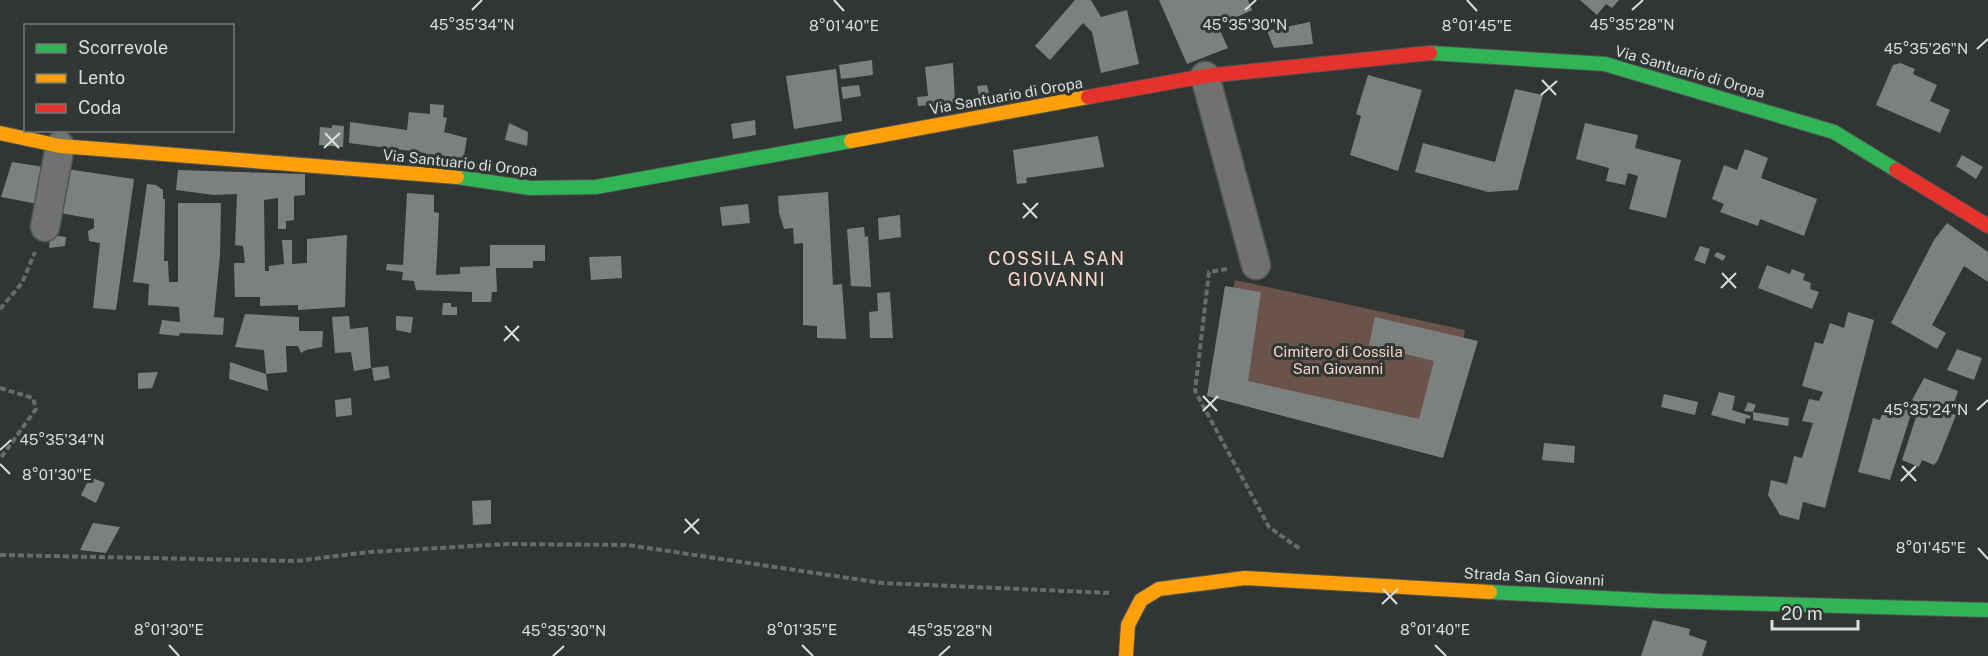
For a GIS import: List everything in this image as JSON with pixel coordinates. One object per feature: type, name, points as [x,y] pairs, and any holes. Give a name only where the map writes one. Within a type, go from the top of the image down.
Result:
[{"type":"main road","name":"Via Santuario di Oropa","points":[[0,133],[60,146],[451,176],[530,188],[596,187],[1206,76],[1426,53],[1605,64],[1834,132],[1988,226]]},
{"type":"main road","name":"Strada San Giovanni","points":[[1141,600],[1159,589],[1245,578],[1659,601],[1988,610]]},
{"type":"main road","points":[[1126,656],[1128,625],[1141,600]]},
{"type":"street","points":[[1206,76],[1256,265]]},
{"type":"street","points":[[45,227],[60,146]]},
{"type":"path","points":[[0,309],[22,283],[45,227]]},
{"type":"path","points":[[1256,265],[1209,272],[1195,391],[1269,527],[1305,553],[1307,580]]},
{"type":"path","points":[[0,388],[33,398],[36,409],[0,459]]},
{"type":"path","points":[[0,555],[296,561],[369,552],[508,544],[628,545],[882,583],[1107,592],[1141,600]]},
{"type":"green space","name":"Cimitero di Cossila San Giovanni","points":[[1235,280],[1465,330],[1440,441],[1210,391]]},
{"type":"building","points":[[1075,0],[1091,0],[1101,17],[1127,10],[1139,64],[1101,73],[1092,32],[1083,23],[1050,60],[1035,46]]},
{"type":"building","points":[[1159,0],[1248,0],[1252,10],[1218,26],[1228,48],[1187,64]]},
{"type":"building","points":[[1580,0],[1619,0],[1612,8],[1606,4],[1597,15]]},
{"type":"building","points":[[1310,22],[1313,44],[1274,48],[1267,31]]},
{"type":"building","points":[[872,60],[873,75],[841,79],[839,65]]},
{"type":"building","points":[[953,63],[955,103],[918,106],[917,97],[928,96],[925,67]]},
{"type":"building","points":[[1900,63],[1915,69],[1913,74],[1937,85],[1930,101],[1950,110],[1940,133],[1876,105],[1893,65]]},
{"type":"building","points":[[836,69],[842,121],[794,129],[786,76]]},
{"type":"building","points":[[1368,75],[1422,90],[1398,171],[1350,155],[1361,116],[1356,114]]},
{"type":"building","points":[[859,85],[861,96],[843,99],[841,87]]},
{"type":"building","points":[[987,85],[989,93],[979,95],[977,86]]},
{"type":"building","points":[[1515,89],[1543,95],[1518,190],[1488,192],[1415,172],[1423,143],[1495,162]]},
{"type":"building","points":[[430,104],[444,105],[443,117],[447,118],[444,132],[467,138],[463,162],[426,159],[426,153],[349,143],[350,122],[407,130],[409,112],[430,114]]},
{"type":"building","points":[[755,120],[756,135],[733,139],[731,124]]},
{"type":"building","points":[[509,123],[528,132],[527,146],[505,140]]},
{"type":"building","points":[[1585,123],[1638,135],[1635,148],[1681,160],[1666,218],[1629,209],[1638,176],[1628,173],[1625,185],[1606,181],[1609,168],[1576,159]]},
{"type":"building","points":[[332,125],[344,126],[343,147],[319,145],[320,127],[332,128]]},
{"type":"building","points":[[1098,136],[1104,167],[1026,178],[1027,183],[1017,184],[1013,150]]},
{"type":"building","points":[[1745,149],[1768,158],[1761,178],[1817,199],[1804,236],[1760,219],[1758,226],[1720,212],[1724,204],[1712,199],[1724,165],[1737,170]]},
{"type":"building","points":[[1962,155],[1983,167],[1976,179],[1956,166]]},
{"type":"building","points":[[12,162],[50,168],[43,205],[1,197]]},
{"type":"building","points":[[60,168],[134,179],[116,310],[93,308],[100,243],[89,241],[88,231],[94,228],[94,219],[54,212]]},
{"type":"building","points":[[178,170],[305,174],[305,195],[294,196],[294,220],[286,221],[286,229],[278,229],[278,198],[264,200],[265,271],[269,271],[269,266],[284,264],[282,240],[292,240],[292,264],[307,263],[307,239],[347,235],[345,307],[298,310],[298,305],[260,306],[260,297],[235,297],[234,263],[245,263],[243,246],[235,245],[237,194],[214,195],[176,190]]},
{"type":"building","points":[[147,184],[156,185],[163,190],[163,199],[165,199],[164,261],[168,261],[169,282],[178,282],[178,203],[221,203],[220,255],[214,317],[224,318],[223,335],[159,334],[162,320],[180,322],[179,307],[148,305],[149,284],[133,282]]},
{"type":"building","points":[[828,192],[833,285],[842,284],[846,339],[817,338],[817,326],[803,325],[803,243],[794,244],[793,228],[784,229],[779,213],[778,196]]},
{"type":"building","points":[[407,193],[434,195],[434,212],[439,213],[436,275],[460,274],[460,267],[490,266],[490,245],[545,245],[545,261],[533,261],[533,268],[496,268],[497,292],[492,292],[491,302],[472,302],[472,292],[416,290],[414,281],[402,280],[403,272],[386,270],[387,264],[403,265]]},
{"type":"building","points":[[748,204],[750,223],[722,226],[720,207]]},
{"type":"building","points":[[900,215],[901,237],[879,240],[878,218]]},
{"type":"building","points":[[1947,223],[1988,252],[1988,282],[1964,266],[1932,325],[1946,333],[1937,349],[1891,323],[1934,240]]},
{"type":"building","points":[[864,227],[865,237],[868,236],[871,287],[851,286],[847,229]]},
{"type":"building","points":[[50,235],[66,237],[65,246],[49,248]]},
{"type":"building","points":[[1700,246],[1710,249],[1705,264],[1694,260]]},
{"type":"building","points":[[1717,252],[1726,256],[1723,261],[1714,256]]},
{"type":"building","points":[[621,256],[622,278],[591,280],[589,257]]},
{"type":"building","points":[[1767,265],[1790,274],[1792,269],[1805,274],[1803,280],[1811,283],[1810,289],[1819,292],[1812,309],[1758,288]]},
{"type":"building","points":[[1225,286],[1261,292],[1248,381],[1419,419],[1434,361],[1369,345],[1375,317],[1478,341],[1443,458],[1207,396]]},
{"type":"building","points":[[890,292],[893,338],[870,338],[869,312],[878,311],[877,293]]},
{"type":"building","points":[[443,303],[451,303],[451,307],[457,307],[457,315],[442,315]]},
{"type":"building","points":[[1848,312],[1874,320],[1825,508],[1803,502],[1799,520],[1780,515],[1768,495],[1771,480],[1787,484],[1794,456],[1802,458],[1813,423],[1802,421],[1809,399],[1819,401],[1823,392],[1802,386],[1815,342],[1823,344],[1830,323],[1844,328]]},
{"type":"building","points":[[245,314],[299,317],[299,331],[323,331],[322,347],[301,353],[298,346],[286,346],[287,372],[266,374],[264,350],[235,347]]},
{"type":"building","points":[[349,316],[350,329],[368,327],[371,368],[354,371],[351,352],[335,353],[332,317]]},
{"type":"building","points":[[396,316],[413,317],[411,333],[396,330]]},
{"type":"building","points":[[1957,349],[1982,358],[1974,380],[1947,370]]},
{"type":"building","points":[[230,362],[266,374],[268,391],[229,379]]},
{"type":"building","points":[[388,366],[390,378],[374,381],[372,368]]},
{"type":"building","points":[[158,372],[152,388],[138,389],[138,373]]},
{"type":"building","points":[[1924,378],[1958,391],[1951,413],[1956,415],[1938,460],[1934,465],[1922,460],[1919,467],[1902,460],[1922,405],[1912,400]]},
{"type":"building","points":[[1719,392],[1735,396],[1732,410],[1751,416],[1749,419],[1746,418],[1745,424],[1711,415]]},
{"type":"building","points":[[1664,394],[1698,402],[1695,415],[1661,407]]},
{"type":"building","points":[[351,398],[352,415],[336,417],[335,400]]},
{"type":"building","points":[[1748,402],[1756,405],[1753,412],[1744,411]]},
{"type":"building","points":[[1898,408],[1912,411],[1890,480],[1858,472],[1873,418],[1880,420],[1884,409],[1896,413]]},
{"type":"building","points":[[1753,412],[1789,418],[1788,426],[1753,420]]},
{"type":"building","points":[[1544,443],[1575,446],[1574,463],[1542,460]]},
{"type":"building","points":[[90,477],[105,483],[96,503],[81,495]]},
{"type":"building","points":[[491,500],[491,524],[473,525],[472,501]]},
{"type":"building","points":[[93,523],[120,527],[106,553],[80,550]]},
{"type":"building","points":[[1653,620],[1690,629],[1689,635],[1707,641],[1702,656],[1641,656]]},
{"type":"traffic: fast","points":[[1430,53],[1605,64],[1834,132],[1896,170]]},
{"type":"traffic: fast","points":[[457,177],[530,188],[596,187],[851,141]]},
{"type":"traffic: fast","points":[[1490,592],[1659,601],[1988,610]]},
{"type":"traffic: slow","points":[[851,141],[1088,97]]},
{"type":"traffic: slow","points":[[0,133],[60,146],[457,177]]},
{"type":"traffic: slow","points":[[1126,656],[1128,625],[1141,600],[1159,589],[1245,578],[1490,592]]},
{"type":"traffic: jam","points":[[1088,97],[1205,76],[1430,53]]},
{"type":"traffic: jam","points":[[1896,170],[1988,226]]},
{"type":"district","name":"COSSILA SAN GIOVANNI","points":[[1057,269]]}]
